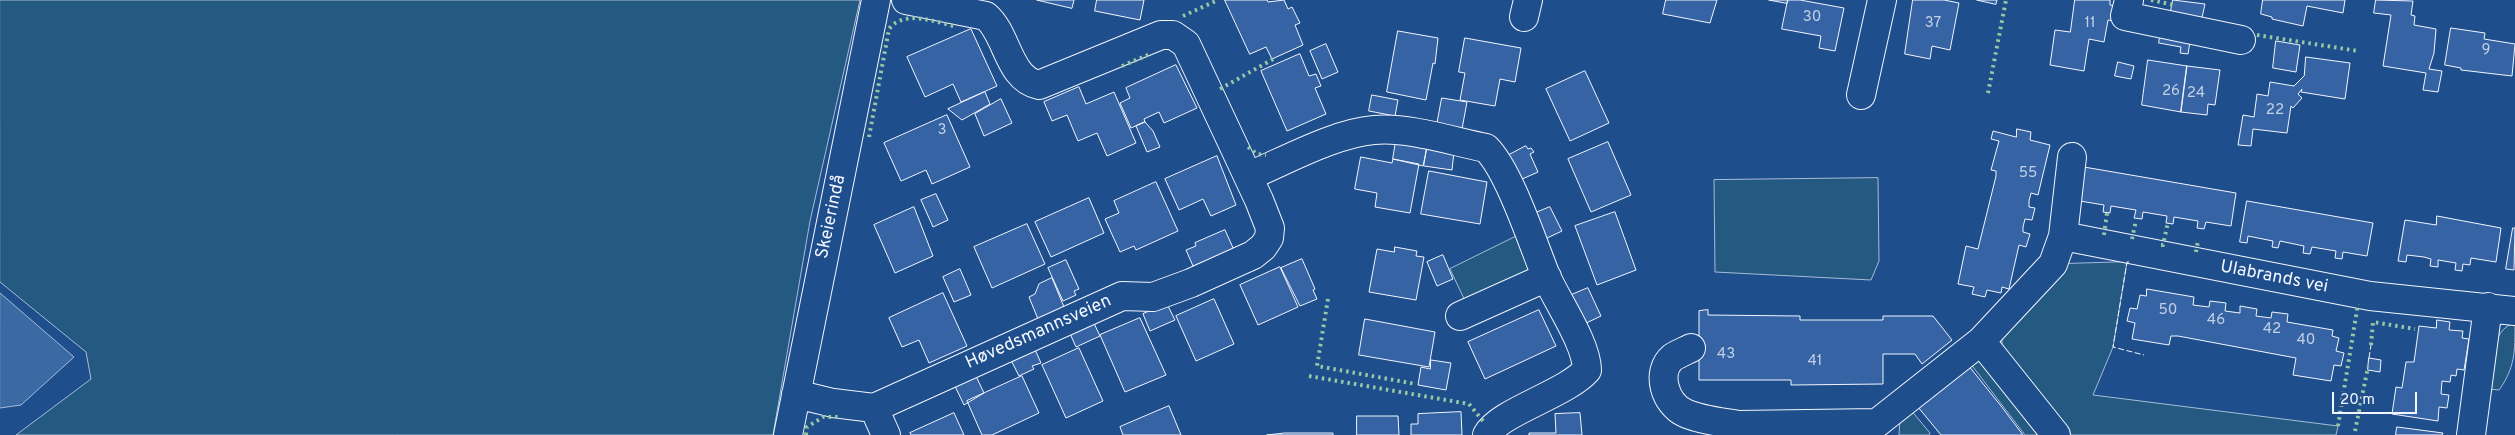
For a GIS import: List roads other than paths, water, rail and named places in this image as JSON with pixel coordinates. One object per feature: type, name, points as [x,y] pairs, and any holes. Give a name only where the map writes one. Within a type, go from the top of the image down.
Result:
[{"type":"street","name":"Skeierindå","points":[[788,435],[876,0]]},
{"type":"street","name":"Høvedsmannsveien","points":[[874,408],[1122,296],[1153,297],[1253,255],[1263,247],[1269,238],[1270,228],[1249,176],[1186,44],[1180,37],[1161,35],[1039,86],[1029,84],[1020,76],[995,24],[986,16],[906,0]]},
{"type":"street","points":[[1861,95],[1882,0]]},
{"type":"street","points":[[2129,0],[2125,16],[2241,40]]},
{"type":"street","points":[[1249,176],[1344,136],[1374,129],[1414,133],[1486,148],[1504,176],[1547,277],[1582,348],[1587,370],[1547,396],[1495,424],[1487,435]]},
{"type":"street","points":[[1691,348],[1673,358],[1666,367],[1664,378],[1669,400],[1684,413],[1738,430],[1881,429],[1981,341],[2053,264],[2063,236],[2072,157]]},
{"type":"street","name":"Ulabrands vei","points":[[2063,236],[2370,296],[2488,306],[2515,311]]},
{"type":"street","points":[[1460,316],[1547,277]]},
{"type":"street","points":[[2471,435],[2488,306]]},
{"type":"street","points":[[1981,341],[2056,435]]},
{"type":"street","points":[[796,394],[833,403],[874,408],[886,435]]}]
